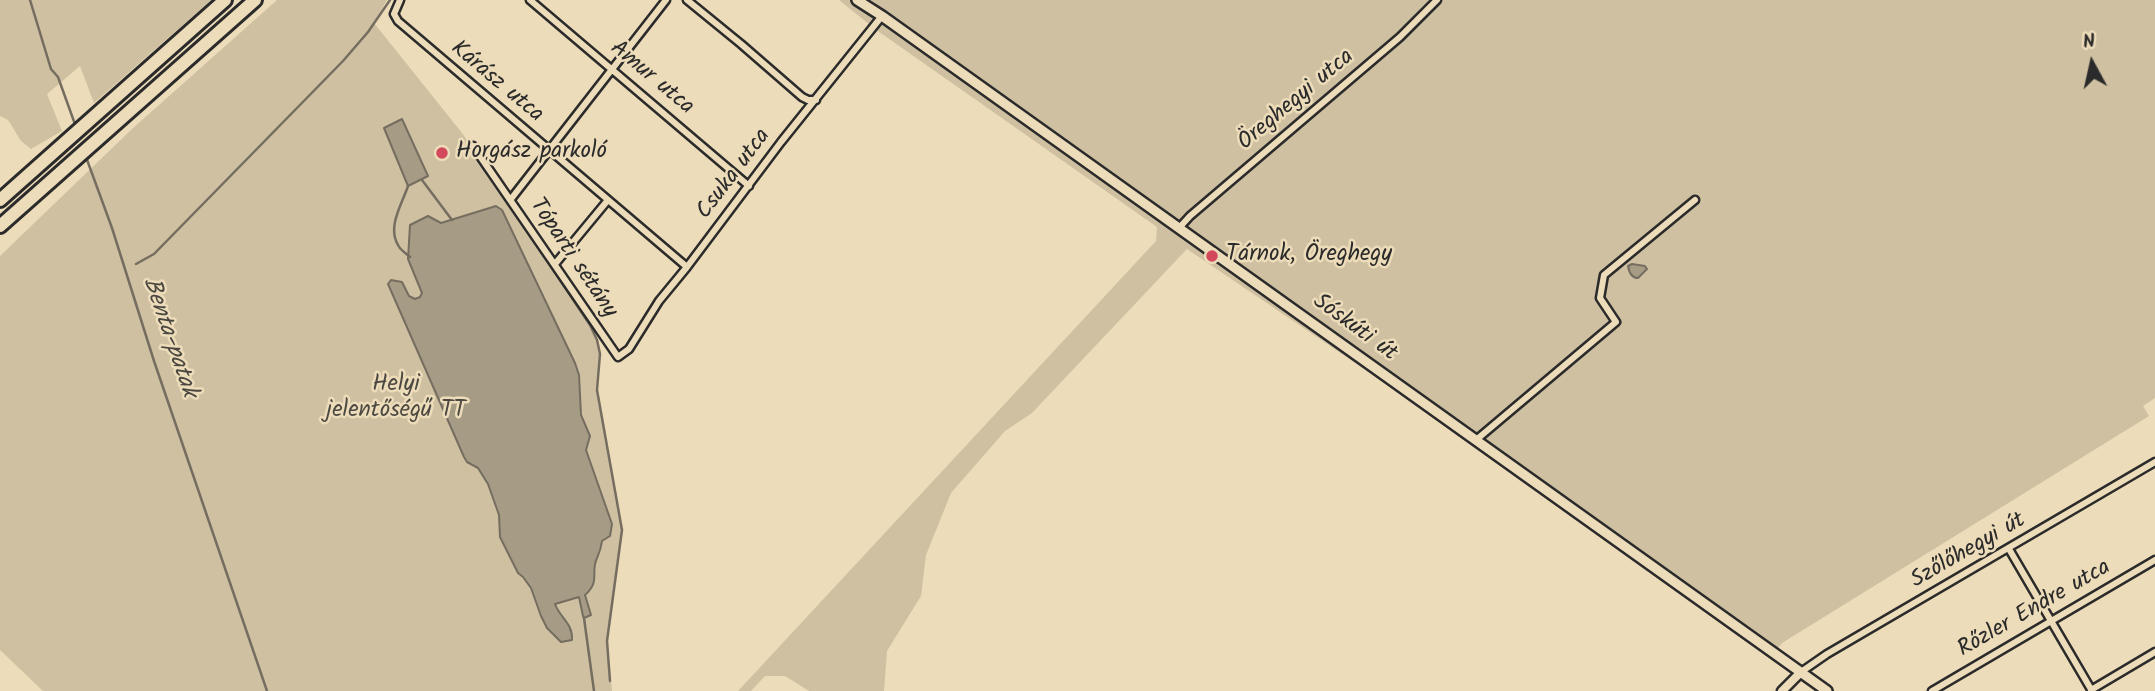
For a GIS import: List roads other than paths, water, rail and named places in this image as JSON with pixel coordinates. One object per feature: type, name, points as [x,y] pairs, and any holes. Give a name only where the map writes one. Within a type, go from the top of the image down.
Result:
[{"type":"highway","points":[[0,200],[225,0]]},
{"type":"highway","points":[[0,226],[255,0]]},
{"type":"main road","name":"Sóskúti út","points":[[857,0],[1827,691]]},
{"type":"street","name":"Kárász utca","points":[[400,0],[394,14],[398,21],[687,267]]},
{"type":"street","name":"Amur utca","points":[[530,0],[749,186]]},
{"type":"street","points":[[511,199],[666,0]]},
{"type":"street","points":[[687,0],[802,97],[808,100],[817,99]]},
{"type":"street","name":"Öreghegyi utca","points":[[1179,228],[1199,207],[1400,37],[1437,0]]},
{"type":"street","name":"Csuka utca","points":[[618,357],[629,349],[649,314],[882,16]]},
{"type":"street","name":"Tóparti sétány","points":[[473,146],[618,357]]},
{"type":"street","points":[[1476,440],[1616,322],[1600,298],[1604,275],[1695,200]]},
{"type":"street","points":[[555,264],[608,201]]},
{"type":"street","name":"Szőlőhegyi út","points":[[1801,672],[1827,654],[2155,462]]},
{"type":"street","points":[[2009,549],[2091,691],[2155,652]]},
{"type":"street","name":"Rőzler Endre utca","points":[[1932,691],[2155,560]]},
{"type":"street","points":[[1782,691],[1801,672]]},
{"type":"waterway","name":"Benta-patak","points":[[30,0],[51,69],[58,77],[76,127]]},
{"type":"waterway","points":[[136,264],[154,254],[343,61],[368,32],[390,0]]},
{"type":"waterway","name":"Benta-patak","points":[[86,157],[267,691]]},
{"type":"waterway","points":[[422,180],[452,220]]},
{"type":"waterway","points":[[408,186],[394,231],[399,247],[410,257]]},
{"type":"waterway","points":[[512,208],[590,325],[600,354],[597,390],[622,530],[607,641],[610,681]]},
{"type":"waterway","points":[[584,618],[594,691]]},
{"type":"place","name":"Horgász parkoló","points":[[442,153]]},
{"type":"place","name":"Tárnok, Öreghegy","points":[[1212,256]]},
{"type":"park label","name":"Helyi jelentőségű TT","points":[[396,399]]}]
